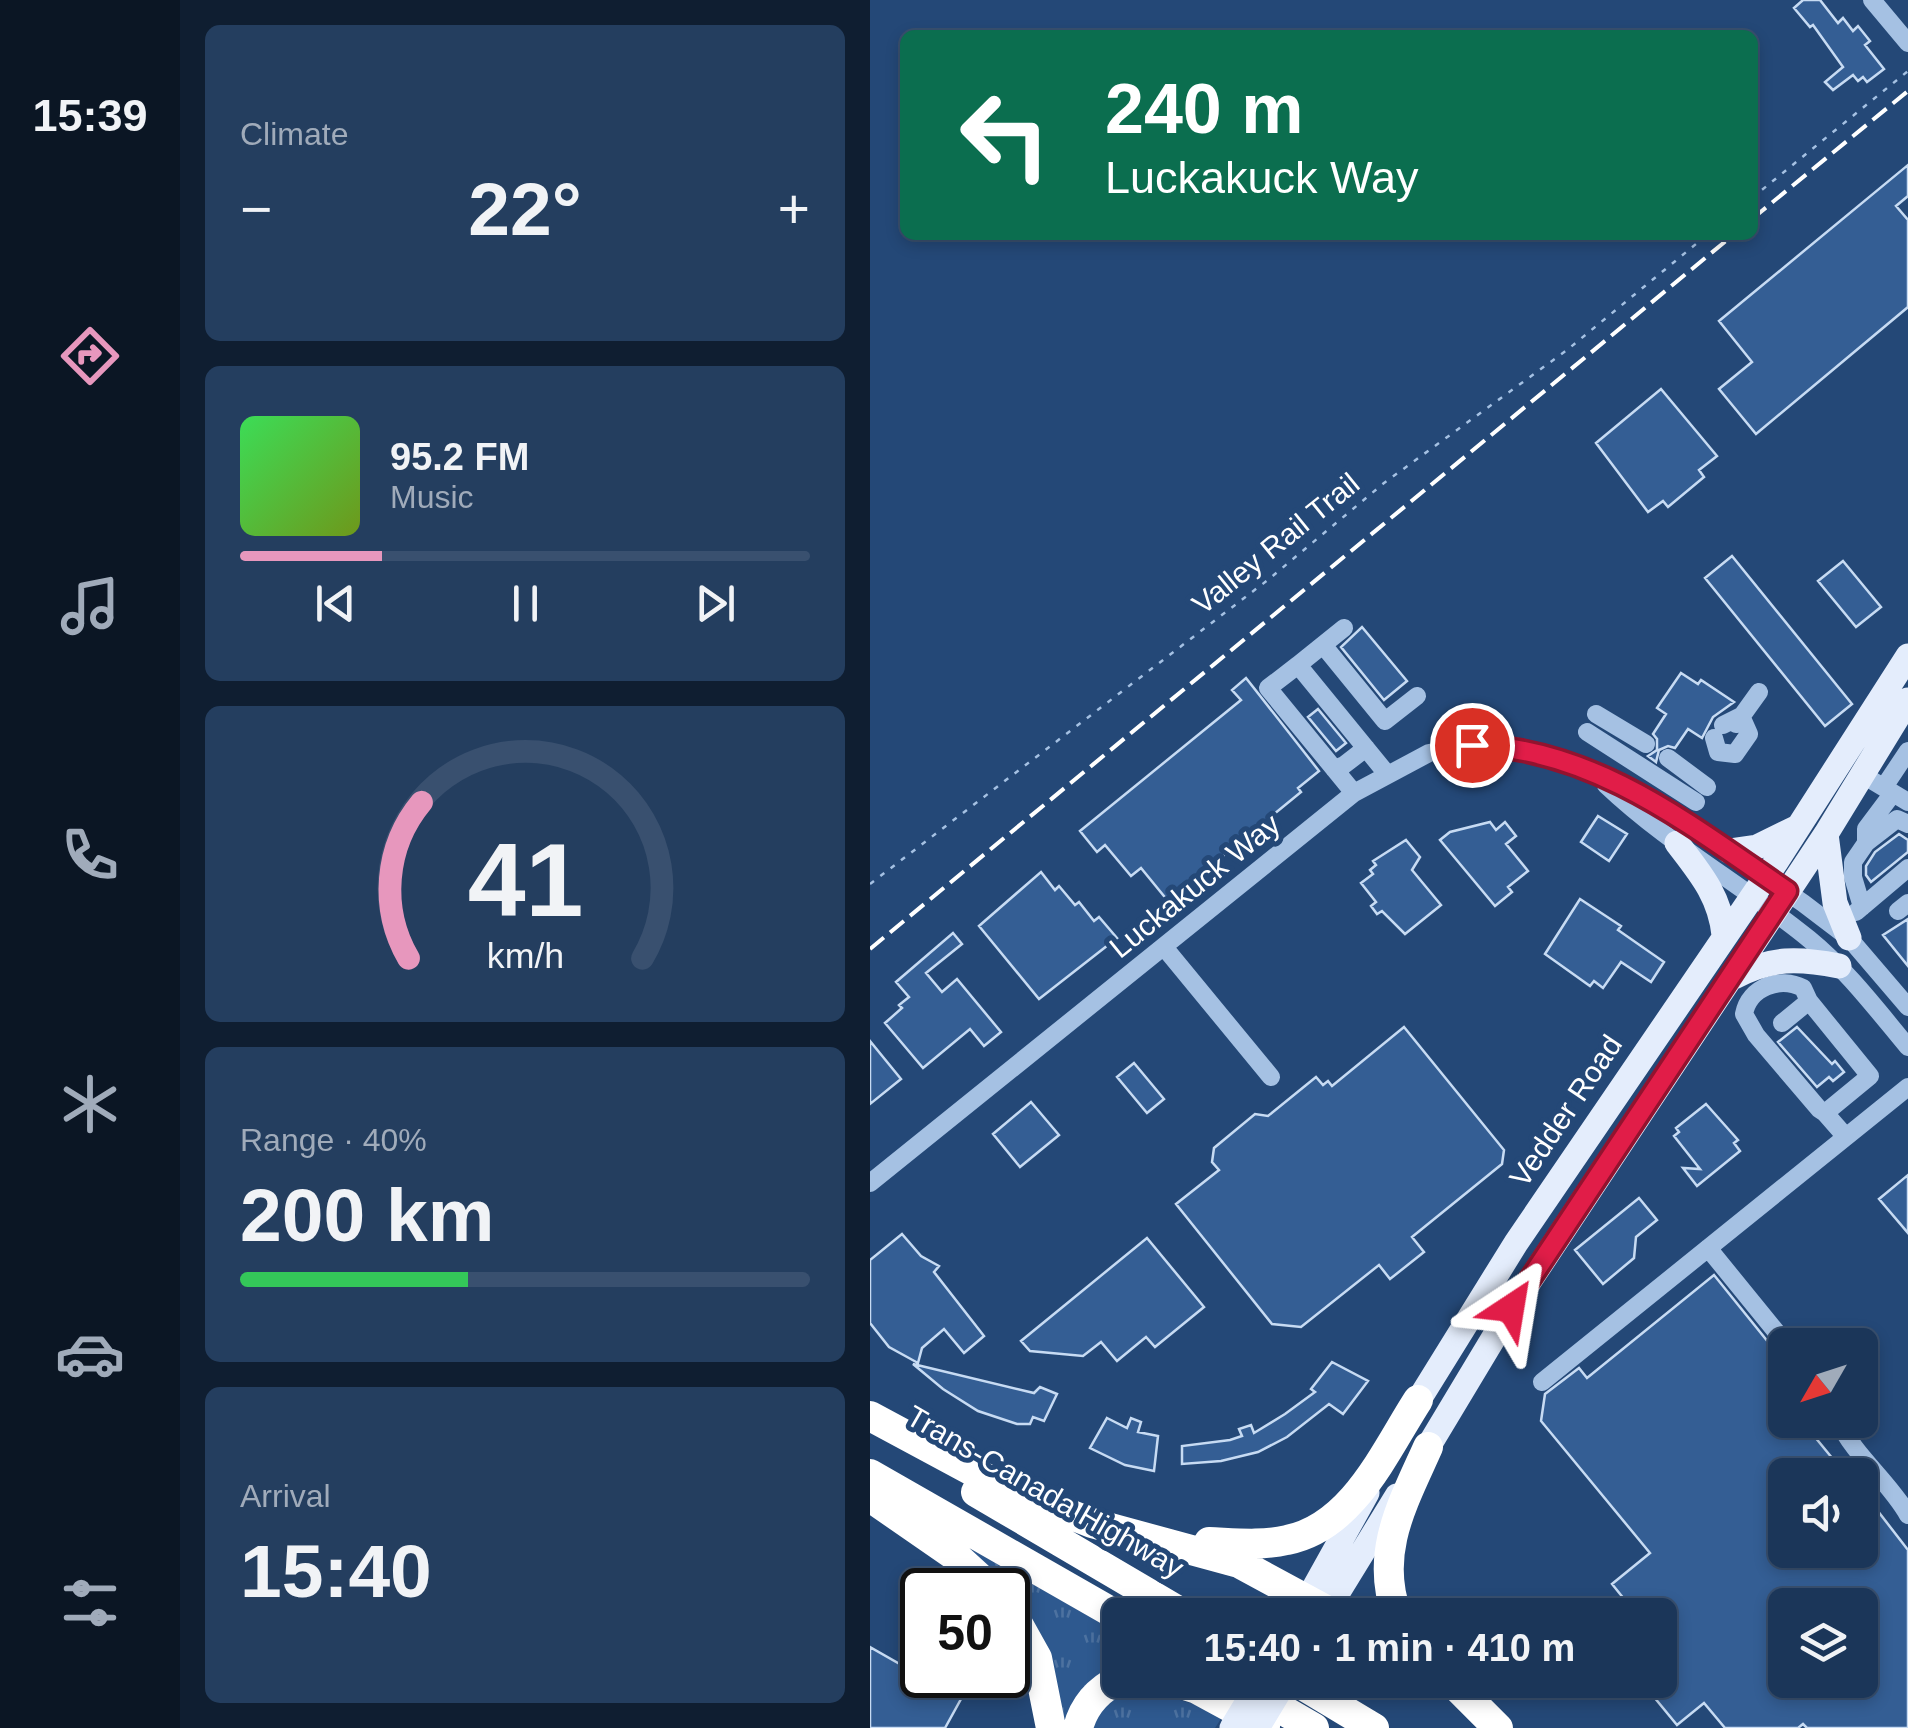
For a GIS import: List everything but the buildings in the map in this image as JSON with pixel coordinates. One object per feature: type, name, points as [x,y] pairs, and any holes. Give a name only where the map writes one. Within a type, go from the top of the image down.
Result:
[{"type":"highway","points":[[1156,1538],[1259,1544],[1310,1533],[1352,1502],[1418,1400]]},
{"type":"highway","points":[[870,1416],[992,1481],[1049,1506],[1092,1522],[1239,1562],[1297,1598]]},
{"type":"highway","name":"Trans-Canada Highway","points":[[870,1430],[1156,1598]]},
{"type":"highway","points":[[1392,1598],[1386,1557],[1392,1532],[1428,1447]]},
{"type":"highway","points":[[870,1474],[1102,1606]]},
{"type":"highway","points":[[870,1497],[969,1568]]},
{"type":"highway","points":[[1030,1645],[1037,1658],[1052,1728]]},
{"type":"highway","points":[[1078,1728],[1088,1705],[1102,1691]]},
{"type":"highway","points":[[1213,1698],[1268,1728]]},
{"type":"highway","points":[[1262,1698],[1314,1728]]},
{"type":"highway","points":[[1324,1698],[1374,1728]]},
{"type":"highway","points":[[1460,1698],[1492,1722]]},
{"type":"highway","points":[[1468,1698],[1492,1722]]},
{"type":"main road","name":"Vedder Road","points":[[1327,1598],[1428,1447],[1511,1308],[1729,979],[1798,827],[1908,656]]},
{"type":"main road","name":"Vedder Road","points":[[1324,1598],[1418,1400],[1577,1150],[1724,935],[1826,834],[1893,790],[1905,714]]},
{"type":"main road","points":[[1729,851],[1758,847],[1798,827]]},
{"type":"main road","points":[[1826,834],[1835,903],[1851,922]]},
{"type":"main road","points":[[1677,843],[1719,904],[1724,935]]},
{"type":"main road","points":[[1729,979],[1758,964],[1774,961],[1801,958],[1839,966]]},
{"type":"main road","points":[[1232,1728],[1250,1698]]},
{"type":"main road","points":[[1258,1728],[1276,1698]]},
{"type":"street","points":[[1872,0],[1908,43]]},
{"type":"street","points":[[1344,628],[1268,688],[1354,793]]},
{"type":"street","points":[[1323,645],[1385,720]]},
{"type":"street","points":[[1298,666],[1387,774]]},
{"type":"street","points":[[1723,738],[1758,692]]},
{"type":"street","points":[[1334,769],[1344,765],[1385,720],[1416,696]]},
{"type":"street","points":[[1596,714],[1646,744]]},
{"type":"street","points":[[1587,732],[1701,794],[1668,758]]},
{"type":"street","name":"Luckakuck Way","points":[[870,1184],[1354,793],[1429,754],[1472,745],[1514,746],[1560,759],[1656,801],[1729,851],[1839,966],[1908,1047]]},
{"type":"street","points":[[1866,843],[1866,829],[1893,790],[1908,750]]},
{"type":"street","name":"Luckakuck Way","points":[[1595,775],[1642,820],[1677,843],[1769,894],[1851,922],[1908,1008]]},
{"type":"street","points":[[1851,922],[1853,862],[1866,843],[1897,819],[1908,824]]},
{"type":"street","points":[[1851,922],[1908,868]]},
{"type":"street","points":[[1164,947],[1271,1077]]},
{"type":"street","points":[[1826,1112],[1870,1076],[1809,1002],[1803,988],[1792,982],[1772,984],[1752,998],[1744,1014],[1756,1034],[1846,1138]]},
{"type":"street","points":[[1782,1023],[1809,1002]]},
{"type":"street","points":[[1542,1382],[1908,1087]]},
{"type":"street","points":[[1708,1248],[1773,1328]]},
{"type":"street","points":[[1848,1438],[1884,1479],[1908,1515]]},
{"type":"path","points":[[1758,193],[1908,71]]},
{"type":"path","name":"Valley Rail Trail","points":[[870,884],[1269,579],[1384,483],[1567,350],[1701,240]]},
{"type":"green space","points":[[939,1531],[1004,1568],[970,1568]]},
{"type":"green space","points":[[1030,1583],[1102,1624],[1102,1691],[1062,1728],[1043,1657],[1030,1641]]},
{"type":"green space","points":[[1118,1698],[1173,1698],[1222,1717],[1215,1728],[1090,1728]]},
{"type":"railway","points":[[1758,214],[1908,91]]},
{"type":"railway","points":[[870,949],[1727,240]]},
{"type":"route","points":[[1472,745],[1514,746],[1560,759],[1656,801],[1787,891],[1511,1308]]}]
